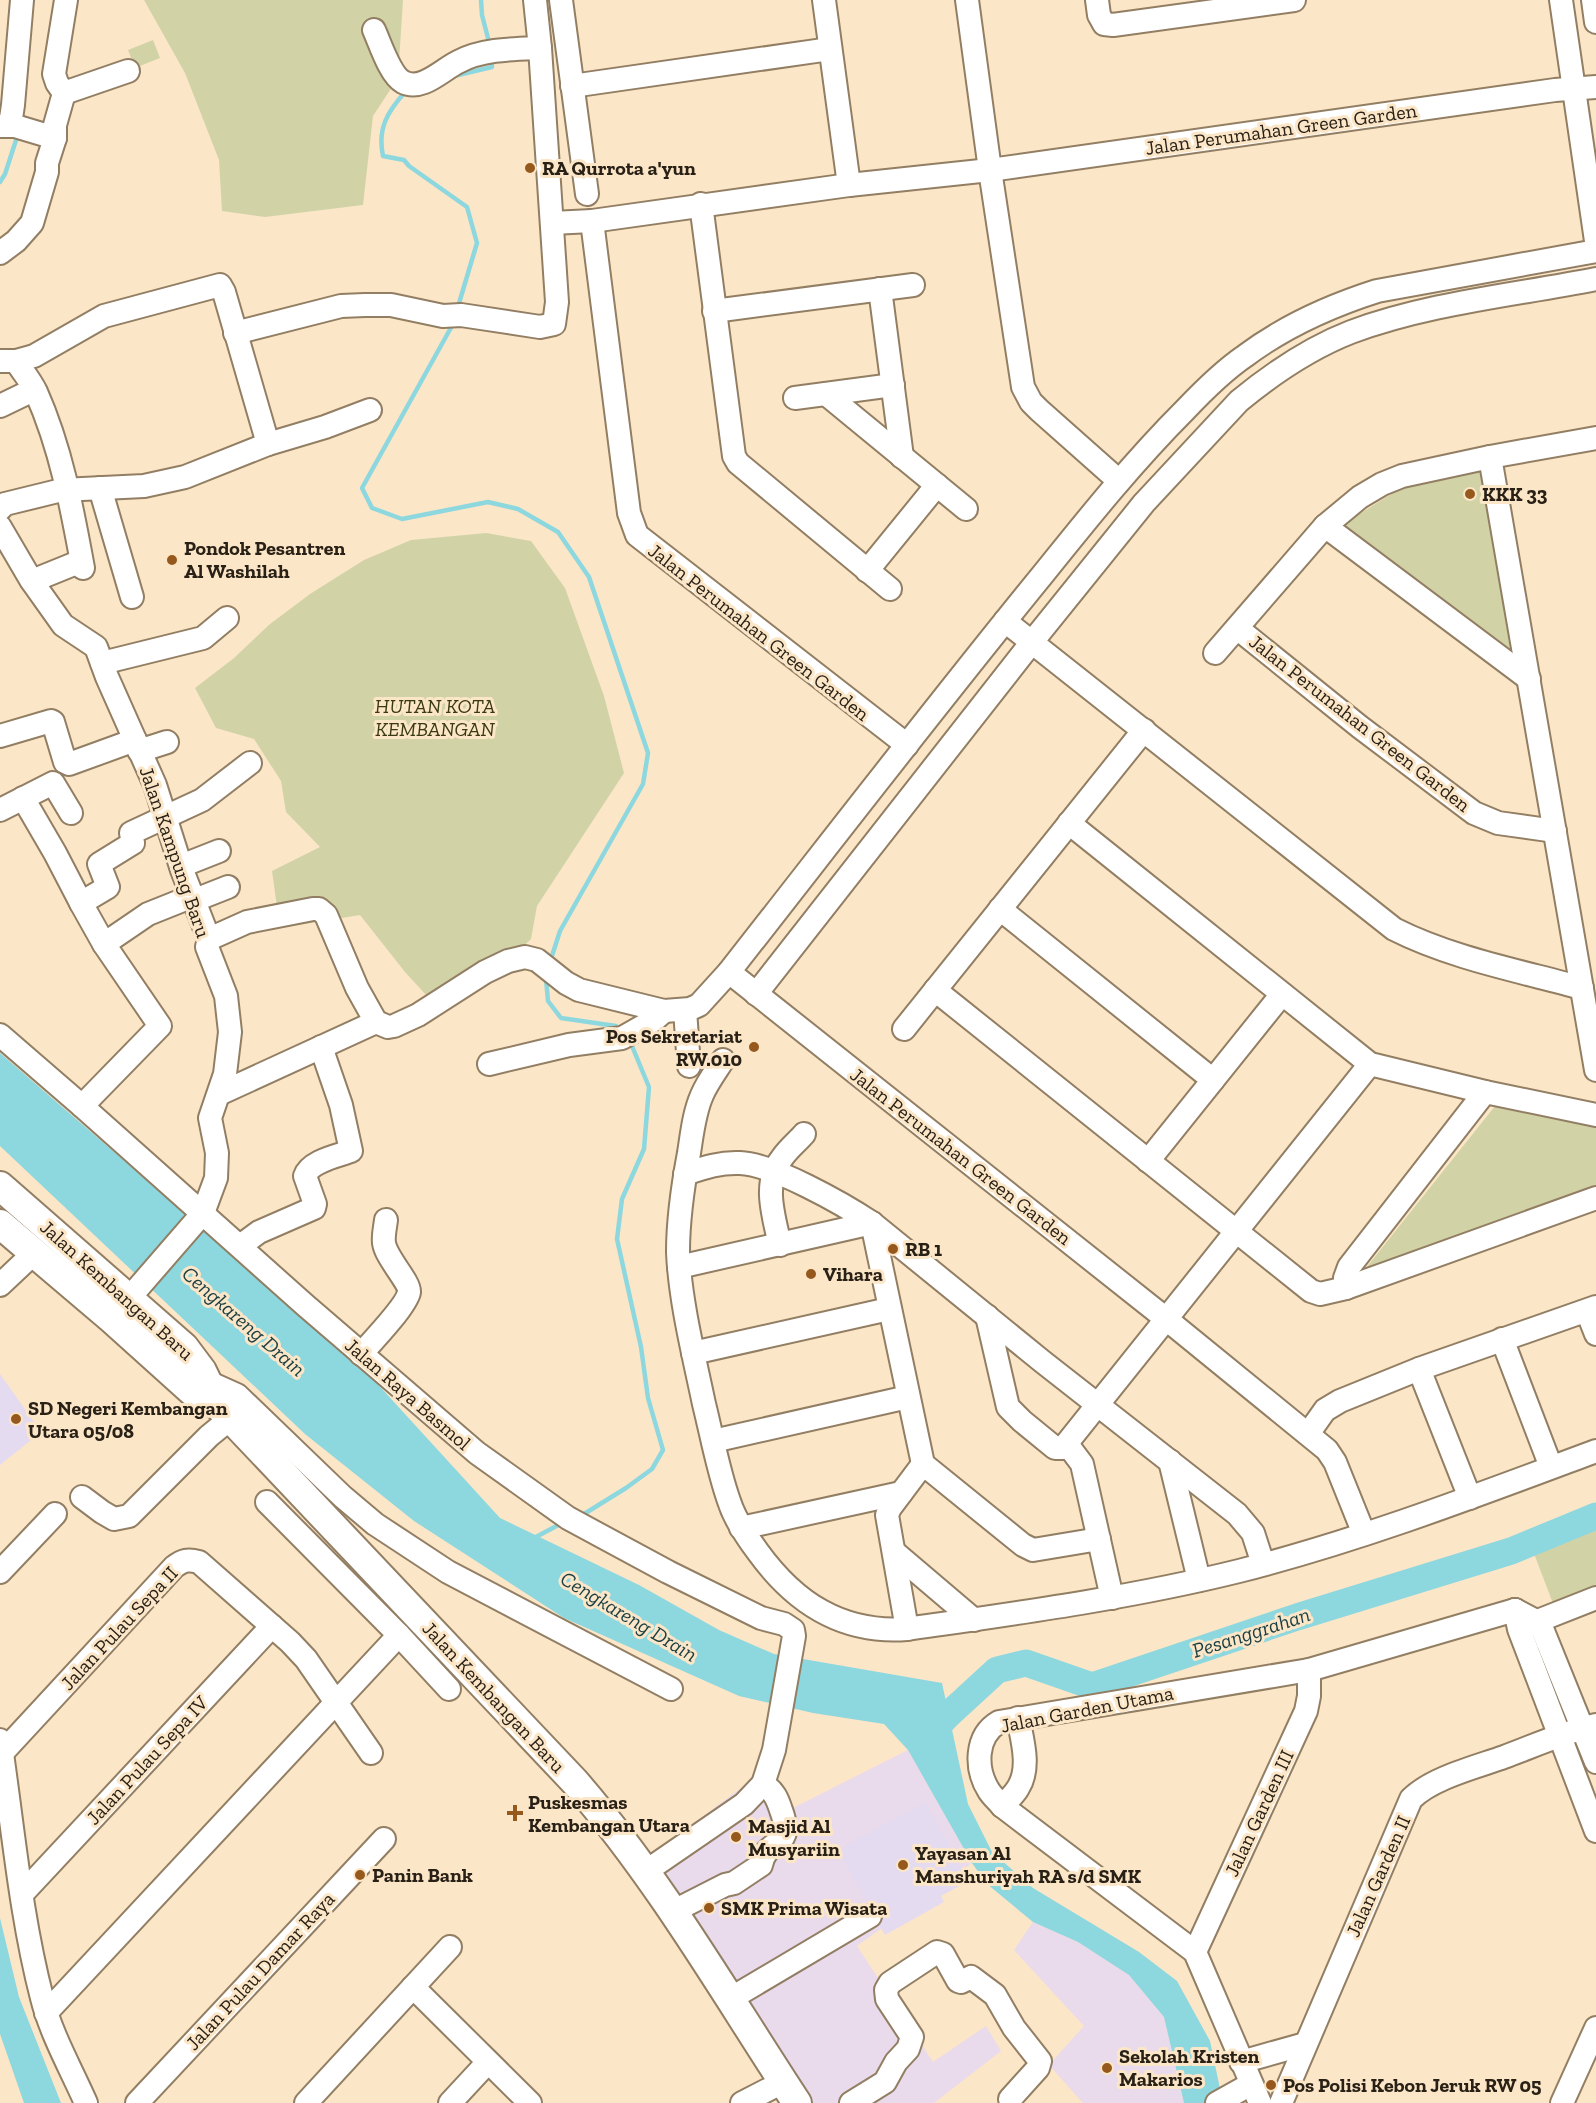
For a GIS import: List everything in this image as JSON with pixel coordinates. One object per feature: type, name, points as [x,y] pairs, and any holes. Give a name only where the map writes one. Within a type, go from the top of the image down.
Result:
[{"type":"main road","name":"Jalan Kembangan Baru","points":[[0,1186],[127,1301],[192,1391],[220,1402],[575,1782],[620,1836],[645,1872],[790,2093]]},
{"type":"main road","name":"Jalan Kembangan Baru","points":[[0,1224],[34,1253],[127,1301]]},
{"type":"street","points":[[22,0],[13,105],[14,127],[55,138]]},
{"type":"street","points":[[64,93],[54,74],[66,0]]},
{"type":"street","points":[[235,333],[341,306],[391,305],[540,327],[554,324],[557,302],[535,0]]},
{"type":"street","points":[[561,0],[587,194]]},
{"type":"street","points":[[824,0],[849,185]]},
{"type":"street","points":[[967,0],[1023,387],[1031,402],[1039,410],[1119,481]]},
{"type":"street","points":[[1097,0],[1099,15],[1104,24],[1113,25],[1202,7],[1294,0]]},
{"type":"street","points":[[1561,0],[1596,241]]},
{"type":"street","points":[[1593,0],[1596,22]]},
{"type":"street","points":[[374,30],[395,75],[403,82],[410,84],[425,82],[456,62],[489,53],[540,48]]},
{"type":"street","points":[[572,86],[830,49]]},
{"type":"street","points":[[64,93],[128,71]]},
{"type":"street","name":"Jalan Perumahan Green Garden","points":[[552,223],[592,221],[700,204],[990,170],[1573,88],[1596,87]]},
{"type":"street","points":[[0,253],[16,241],[32,223],[47,172],[47,163],[55,138],[55,126],[64,93]]},
{"type":"street","points":[[700,204],[732,449],[738,463],[890,590]]},
{"type":"street","name":"Jalan Perumahan Green Garden","points":[[592,221],[629,513],[637,535],[907,745]]},
{"type":"street","points":[[489,1064],[569,1046],[619,1039],[674,1011],[699,1005],[729,972],[1005,621],[1119,481],[1183,412],[1244,357],[1277,334],[1316,314],[1377,291],[1596,251]]},
{"type":"street","points":[[756,994],[1144,503],[1239,401],[1293,361],[1349,333],[1392,319],[1596,279]]},
{"type":"street","points":[[8,361],[34,356],[104,316],[220,285],[224,292],[268,444]]},
{"type":"street","points":[[714,312],[913,285]]},
{"type":"street","points":[[880,289],[902,457]]},
{"type":"street","points":[[8,361],[35,390],[53,436],[68,490],[79,566],[32,581]]},
{"type":"street","points":[[795,399],[893,385]]},
{"type":"street","points":[[0,406],[29,392]]},
{"type":"street","points":[[826,394],[966,509]]},
{"type":"street","points":[[0,509],[5,504],[68,490],[144,486],[185,477],[268,444],[325,427],[370,410]]},
{"type":"street","name":"Jalan Perumahan Green Garden","points":[[1215,653],[1325,526],[1360,497],[1382,484],[1402,476],[1490,457],[1596,438]]},
{"type":"street","points":[[1490,457],[1596,1070]]},
{"type":"street","points":[[867,571],[937,485]]},
{"type":"street","points":[[100,488],[132,597]]},
{"type":"street","points":[[1325,526],[1529,679]]},
{"type":"street","name":"Jalan Kampung Baru","points":[[0,527],[32,581],[63,625],[96,647],[154,785],[181,866],[209,939],[207,947],[226,996],[230,1032],[225,1074],[210,1118],[217,1153],[216,1178],[201,1215]]},
{"type":"street","points":[[102,663],[203,638],[227,618]]},
{"type":"street","points":[[1005,621],[1394,929],[1409,937],[1452,952],[1582,988]]},
{"type":"street","name":"Jalan Perumahan Green Garden","points":[[1237,628],[1360,727],[1474,813],[1498,823],[1555,831]]},
{"type":"street","points":[[0,736],[51,721],[65,762],[69,764]]},
{"type":"street","points":[[904,1029],[1144,730]]},
{"type":"street","points":[[69,764],[137,746],[167,742]]},
{"type":"street","points":[[81,903],[108,887],[100,863],[133,843],[131,833],[202,800],[250,763]]},
{"type":"street","points":[[0,810],[68,775],[69,764]]},
{"type":"street","points":[[53,783],[72,813]]},
{"type":"street","points":[[23,798],[104,944],[160,1026],[82,1106]]},
{"type":"street","points":[[1069,823],[1370,1064],[1485,1092],[1596,1115]]},
{"type":"street","points":[[181,866],[219,852]]},
{"type":"street","points":[[104,944],[148,914],[228,887]]},
{"type":"street","points":[[209,939],[247,922],[319,909],[326,915],[357,988],[375,1022],[388,1027],[418,1015],[485,972],[508,961],[525,957],[545,966],[579,990],[674,1011]]},
{"type":"street","points":[[1000,909],[1213,1080]]},
{"type":"street","name":"Jalan Perumahan Green Garden","points":[[729,972],[1165,1318],[1327,1450],[1335,1462],[1364,1534]]},
{"type":"street","points":[[935,990],[1311,1291],[1320,1294],[1346,1288],[1596,1198]]},
{"type":"street","points":[[1148,1161],[1282,994]]},
{"type":"street","points":[[674,1011],[689,1066]]},
{"type":"street","points":[[219,1094],[375,1022]]},
{"type":"street","name":"Jalan Raya Basmol","points":[[0,1035],[82,1106],[201,1215],[240,1246],[477,1454],[572,1519],[668,1572],[761,1618],[784,1624],[794,1632],[774,1750],[763,1784]]},
{"type":"street","points":[[240,1246],[259,1232],[314,1208],[314,1201],[305,1176],[306,1172],[310,1168],[351,1151],[341,1105],[321,1047]]},
{"type":"street","points":[[723,1060],[702,1095],[685,1174],[679,1239],[679,1267],[693,1353],[729,1502],[741,1528],[771,1569],[790,1590],[808,1605],[851,1624],[874,1629],[907,1629],[1112,1598],[1263,1564],[1364,1534],[1470,1498],[1596,1451]]},
{"type":"street","points":[[987,1316],[1008,1407],[1055,1448],[1063,1448],[1370,1064]]},
{"type":"street","points":[[1346,1288],[1345,1278],[1349,1267],[1485,1092]]},
{"type":"street","points":[[780,1245],[771,1202],[774,1170],[804,1134]]},
{"type":"street","points":[[685,1174],[725,1163],[742,1162],[774,1170],[872,1222],[1247,1523],[1253,1533],[1263,1564]]},
{"type":"street","points":[[127,1301],[201,1215]]},
{"type":"street","points":[[362,1354],[409,1294],[408,1286],[393,1265],[384,1245],[386,1220]]},
{"type":"street","points":[[679,1267],[872,1222]]},
{"type":"street","points":[[872,1222],[923,1464],[1023,1545],[1033,1550],[1099,1539]]},
{"type":"street","points":[[0,1285],[34,1253]]},
{"type":"street","points":[[693,1353],[889,1309]]},
{"type":"street","points":[[1308,1434],[1325,1410],[1341,1401],[1419,1369],[1502,1339],[1592,1309],[1596,1334]]},
{"type":"street","points":[[1502,1339],[1551,1467]]},
{"type":"street","points":[[1419,1369],[1470,1498]]},
{"type":"street","points":[[82,1497],[114,1519],[129,1516],[209,1436],[220,1402],[237,1395],[343,1497],[375,1524],[448,1572],[671,1689]]},
{"type":"street","points":[[713,1441],[908,1397]]},
{"type":"street","points":[[1067,1444],[1082,1464],[1112,1598]]},
{"type":"street","points":[[1170,1461],[1199,1580]]},
{"type":"street","points":[[907,1629],[887,1515],[923,1464]]},
{"type":"street","points":[[741,1528],[901,1493]]},
{"type":"street","points":[[267,1502],[399,1635],[449,1689]]},
{"type":"street","points":[[0,1572],[55,1514]]},
{"type":"street","points":[[894,1552],[974,1620]]},
{"type":"street","name":"Jalan Pulau Sepa II","points":[[1,1746],[181,1562],[190,1560],[199,1562],[306,1659],[371,1753]]},
{"type":"street","name":"Jalan Garden Utama","points":[[1195,1952],[1002,1806],[985,1784],[980,1760],[981,1742],[986,1732],[994,1725],[1018,1718],[1309,1670],[1523,1620],[1596,1598]]},
{"type":"street","points":[[1523,1620],[1544,1632],[1589,1727],[1596,1762]]},
{"type":"street","points":[[1523,1620],[1560,1736],[1596,1831]]},
{"type":"street","name":"Jalan Pulau Sepa IV","points":[[22,1894],[272,1626]]},
{"type":"street","points":[[46,2013],[399,1635]]},
{"type":"street","name":"Jalan Garden III","points":[[1195,1952],[1306,1712],[1309,1696],[1309,1670]]},
{"type":"street","points":[[1002,1806],[1017,1791],[1024,1772],[1024,1754],[1018,1718]]},
{"type":"street","name":"Jalan Garden II","points":[[1281,2103],[1412,1799],[1417,1793],[1446,1779],[1589,1727]]},
{"type":"street","points":[[1,1746],[22,1894],[42,1998],[46,2013],[86,2103]]},
{"type":"street","points":[[645,1872],[744,1804],[763,1784],[776,1796],[787,1824],[785,1835],[766,1853],[761,1865],[734,1883],[672,1912]]},
{"type":"street","name":"Jalan Pulau Damar Raya","points":[[137,2103],[384,1839]]},
{"type":"street","points":[[730,1999],[870,1916]]},
{"type":"street","points":[[306,2103],[450,1947]]},
{"type":"street","points":[[850,2103],[885,2082],[896,2062],[909,2049],[912,2037],[887,1999],[886,1990],[890,1983],[938,1952],[943,1954],[958,1981],[961,1982],[971,1977],[995,1995],[1014,2028],[1040,2061],[1038,2068],[1010,2099]]},
{"type":"street","points":[[1195,1952],[1241,2062],[1240,2096]]},
{"type":"street","points":[[413,1987],[530,2103]]},
{"type":"street","points":[[1562,2103],[1596,2028]]},
{"type":"street","points":[[1241,2062],[1305,2044]]},
{"type":"street","points":[[450,2103],[488,2062]]},
{"type":"street","points":[[742,2103],[790,2093]]},
{"type":"shaded area","name":"SD Negeri Kembangan Utara 05/08","points":[[0,1374],[41,1432],[0,1465]]},
{"type":"shaded area","points":[[908,1750],[972,1863],[857,1946],[933,2062],[986,2026],[1001,2051],[934,2103],[787,2103],[628,1872],[764,1771],[783,1813]]},
{"type":"shaded area","name":"Yayasan Al Manshuriyah RA s/d SMK","points":[[925,1802],[969,1881],[941,1896],[944,1902],[885,1935],[838,1850]]},
{"type":"shaded area","points":[[1033,1922],[1078,1942],[1129,1975],[1164,2017],[1184,2103],[1083,2103],[1049,2065],[1084,2026],[1014,1950]]},
{"type":"green space","points":[[144,0],[403,0],[398,78],[373,116],[363,205],[265,217],[222,211],[219,160],[185,73]]},
{"type":"green space","points":[[153,40],[160,58],[135,68],[128,50]]},
{"type":"green space","points":[[1482,466],[1514,665],[1337,528],[1404,486]]},
{"type":"green space","name":"HUTAN KOTA KEMBANGAN","points":[[486,533],[531,541],[565,588],[604,696],[624,773],[537,906],[531,939],[480,987],[438,1008],[405,972],[360,915],[280,928],[272,871],[320,847],[286,812],[281,781],[254,739],[216,728],[195,688],[234,658],[270,624],[310,594],[364,560],[411,540]]},
{"type":"green space","points":[[1495,1106],[1596,1115],[1596,1189],[1354,1283]]},
{"type":"green space","points":[[1596,1525],[1596,1593],[1554,1606],[1533,1551]]},
{"type":"water","name":"Cengkareng Drain","points":[[0,1053],[362,1367],[500,1518],[639,1585],[719,1630],[774,1654],[942,1683],[968,1804],[992,1852],[1033,1888],[1139,1952],[1177,1981],[1210,2041],[1223,2103],[1184,2103],[1164,2017],[1129,1975],[1078,1942],[1033,1922],[987,1884],[972,1863],[908,1750],[884,1724],[813,1713],[739,1696],[564,1618],[414,1521],[305,1434],[0,1146]]},
{"type":"water","points":[[0,1918],[19,1997],[61,2103],[24,2103],[0,2034]]},
{"type":"waterway","points":[[481,0],[482,15],[490,46]]},
{"type":"waterway","points":[[454,76],[492,67],[491,58]]},
{"type":"waterway","points":[[406,91],[389,113],[383,128],[383,156],[404,160],[409,166],[467,207],[477,243],[457,310]]},
{"type":"waterway","points":[[0,182],[5,174],[18,134]]},
{"type":"waterway","points":[[453,324],[362,488],[372,508],[402,519],[488,502],[518,509],[558,532],[589,577],[648,753],[643,784],[560,931],[550,962]]},
{"type":"waterway","points":[[546,979],[548,1001],[561,1018],[616,1026]]},
{"type":"waterway","points":[[581,1519],[584,1514],[652,1469],[663,1450],[648,1398],[641,1347],[617,1239],[622,1199],[644,1149],[649,1087],[632,1046]]},
{"type":"waterway","name":"Pesanggrahan","points":[[927,1738],[948,1715],[997,1670],[1026,1663],[1092,1686],[1297,1617],[1511,1551],[1596,1516]]},
{"type":"waterway","points":[[534,1538],[564,1522]]},
{"type":"place","name":"RA Qurrota a'yun","points":[[530,168]]},
{"type":"place","name":"KKK 33","points":[[1470,494]]},
{"type":"place","name":"Pondok Pesantren Al Washilah","points":[[172,560]]},
{"type":"place","name":"Pos Sekretariat RW.010","points":[[754,1047]]},
{"type":"place","name":"RB 1","points":[[893,1249]]},
{"type":"place","name":"Vihara","points":[[811,1274]]},
{"type":"place","name":"SD Negeri Kembangan Utara 05/08","points":[[16,1419]]},
{"type":"place","name":"Puskesmas Kembangan Utara","points":[[515,1813]]},
{"type":"place","name":"Masjid Al Musyariin","points":[[736,1837]]},
{"type":"place","name":"Yayasan Al Manshuriyah RA s/d SMK","points":[[903,1865]]},
{"type":"place","name":"Panin Bank","points":[[360,1875]]},
{"type":"place","name":"SMK Prima Wisata","points":[[709,1908]]},
{"type":"place","name":"Sekolah Kristen Makarios","points":[[1107,2068]]},
{"type":"place","name":"Pos Polisi Kebon Jeruk RW 05","points":[[1271,2085]]}]
